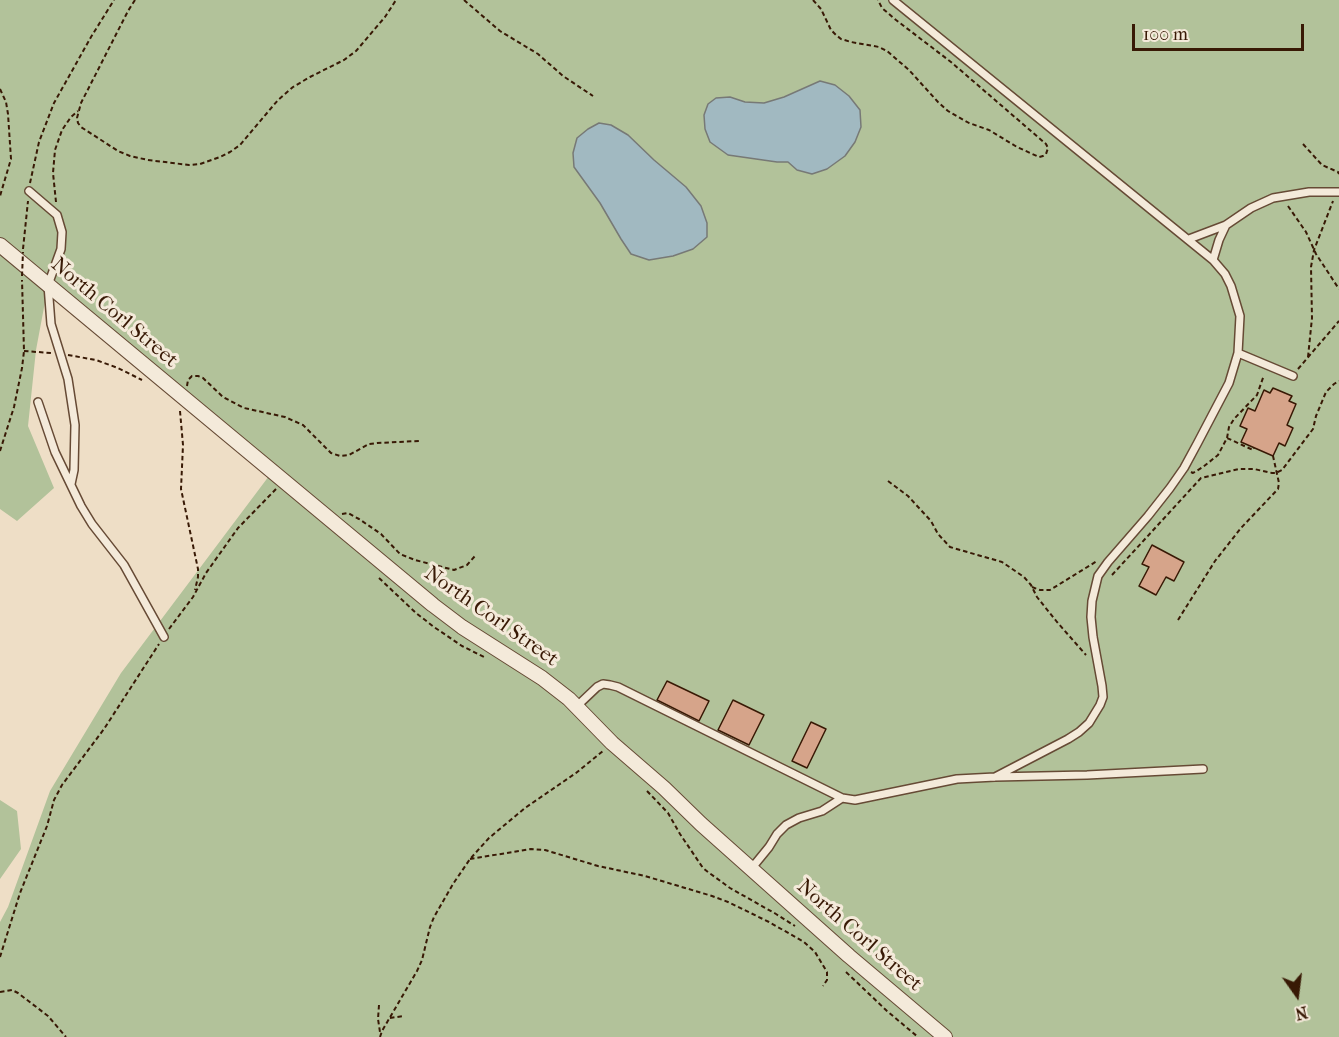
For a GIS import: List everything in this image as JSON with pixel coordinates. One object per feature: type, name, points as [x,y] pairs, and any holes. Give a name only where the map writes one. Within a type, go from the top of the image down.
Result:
[{"type":"street","name":"North Corl Street","points":[[0,245],[462,627],[542,678],[569,699],[612,743],[751,869],[890,992],[945,1037]]},
{"type":"lane","points":[[893,0],[1213,260],[1228,280],[1240,316],[1238,353],[1229,383],[1215,412],[1184,468],[1098,576],[1091,617],[1101,677],[1103,697],[1100,705],[1089,723],[1079,732],[995,777]]},
{"type":"lane","points":[[29,191],[57,215],[62,232],[61,249],[48,285],[51,324],[68,379],[75,425],[75,458],[70,484]]},
{"type":"lane","points":[[1189,239],[1226,225],[1242,213],[1269,200],[1309,192],[1338,191]]},
{"type":"lane","points":[[1213,260],[1226,225]]},
{"type":"lane","points":[[1238,353],[1293,376]]},
{"type":"lane","points":[[38,402],[55,452],[81,506],[124,565],[164,637]]},
{"type":"lane","points":[[577,706],[603,684],[618,687],[842,798],[855,800],[948,781],[1203,769]]},
{"type":"lane","points":[[751,869],[786,825],[799,818],[822,811],[842,798]]},
{"type":"path","points":[[0,451],[18,389],[24,351],[23,252],[29,191],[39,142],[54,103],[114,0]]},
{"type":"path","points":[[135,0],[78,111],[78,123],[118,151],[130,156],[189,165],[210,161],[240,145],[278,100],[293,87],[344,60],[356,51],[385,17],[396,0]]},
{"type":"path","points":[[464,0],[500,31],[538,54],[563,76],[593,96]]},
{"type":"path","points":[[813,0],[836,35],[850,42],[879,47],[886,51],[909,70],[948,111],[1039,157],[1046,154],[1048,151],[1046,144],[951,62],[896,20],[882,8],[878,0]]},
{"type":"path","points":[[0,89],[6,102],[10,127],[11,159],[0,196]]},
{"type":"path","points":[[60,222],[54,188],[55,150],[62,130],[78,111]]},
{"type":"path","points":[[1303,144],[1322,165],[1339,174]]},
{"type":"path","points":[[1308,357],[1312,318],[1311,267],[1314,250],[1338,191]]},
{"type":"path","points":[[1269,200],[1285,203],[1289,207],[1339,289]]},
{"type":"path","points":[[1293,376],[1339,321]]},
{"type":"path","points":[[24,351],[76,356],[107,364],[146,383]]},
{"type":"path","points":[[1193,473],[1218,455],[1234,419],[1257,396],[1267,365]]},
{"type":"path","points":[[1112,575],[1202,478],[1239,469],[1254,469],[1272,473],[1282,470],[1313,429],[1326,392],[1339,381]]},
{"type":"path","points":[[180,409],[187,415]]},
{"type":"path","points":[[1227,438],[1253,450],[1254,448]]},
{"type":"path","points":[[1178,620],[1215,561],[1241,528],[1278,489],[1279,483],[1273,456]]},
{"type":"path","points":[[1184,468],[1202,478]]},
{"type":"path","points":[[0,957],[21,893],[47,826],[54,800],[62,785],[104,729],[238,528],[283,480]]},
{"type":"path","points":[[888,481],[908,496],[931,521],[950,548],[1002,562],[1024,577],[1074,643],[1086,655],[1097,660]]},
{"type":"path","points":[[335,524],[341,515],[348,513],[381,534],[400,554],[454,570],[472,561],[475,556]]},
{"type":"path","points":[[1032,588],[1050,590],[1097,561]]},
{"type":"path","points":[[377,576],[434,627],[462,646],[490,660]]},
{"type":"path","points":[[380,1036],[417,972],[434,916],[470,858],[489,838],[525,808],[576,773],[612,743]]},
{"type":"path","points":[[647,791],[668,813],[680,834],[708,872],[730,888],[800,929]]},
{"type":"path","points":[[470,858],[531,849],[545,850],[712,896],[769,922],[804,942],[816,952],[827,972],[824,986]]},
{"type":"path","points":[[843,968],[880,1005],[918,1037]]},
{"type":"path","points":[[0,992],[12,990],[18,993],[48,1016],[66,1037]]},
{"type":"path","points":[[379,1005],[380,1036]]},
{"type":"path","points":[[390,1018],[404,1016]]},
{"type":"green space","points":[[0,0],[1339,0],[1339,1037],[0,1037],[0,922],[8,907],[50,791],[121,673],[272,472],[48,286],[36,350],[28,426],[54,488],[17,521],[0,509]]},
{"type":"green space","points":[[0,800],[17,811],[21,849],[0,879]]},
{"type":"water","points":[[820,81],[835,85],[849,96],[860,110],[861,127],[855,142],[845,156],[827,169],[812,174],[797,170],[788,162],[728,155],[710,142],[705,129],[704,115],[708,104],[716,98],[730,97],[745,102],[764,103]]},
{"type":"water","points":[[599,123],[611,125],[628,135],[686,187],[701,206],[707,223],[707,237],[693,249],[673,256],[649,260],[631,254],[600,203],[574,167],[573,153],[577,138]]},
{"type":"building","points":[[1273,388],[1292,396],[1289,401],[1296,404],[1287,425],[1293,428],[1285,446],[1279,443],[1273,456],[1241,442],[1247,429],[1240,426],[1248,408],[1255,411],[1264,390],[1270,393]]},
{"type":"building","points":[[1152,545],[1184,562],[1174,581],[1166,577],[1156,595],[1139,586],[1149,567],[1142,564]]},
{"type":"building","points":[[667,681],[709,701],[699,721],[657,700]]},
{"type":"building","points":[[733,700],[764,715],[749,745],[718,730]]},
{"type":"building","points":[[811,722],[826,729],[807,768],[792,761]]}]
